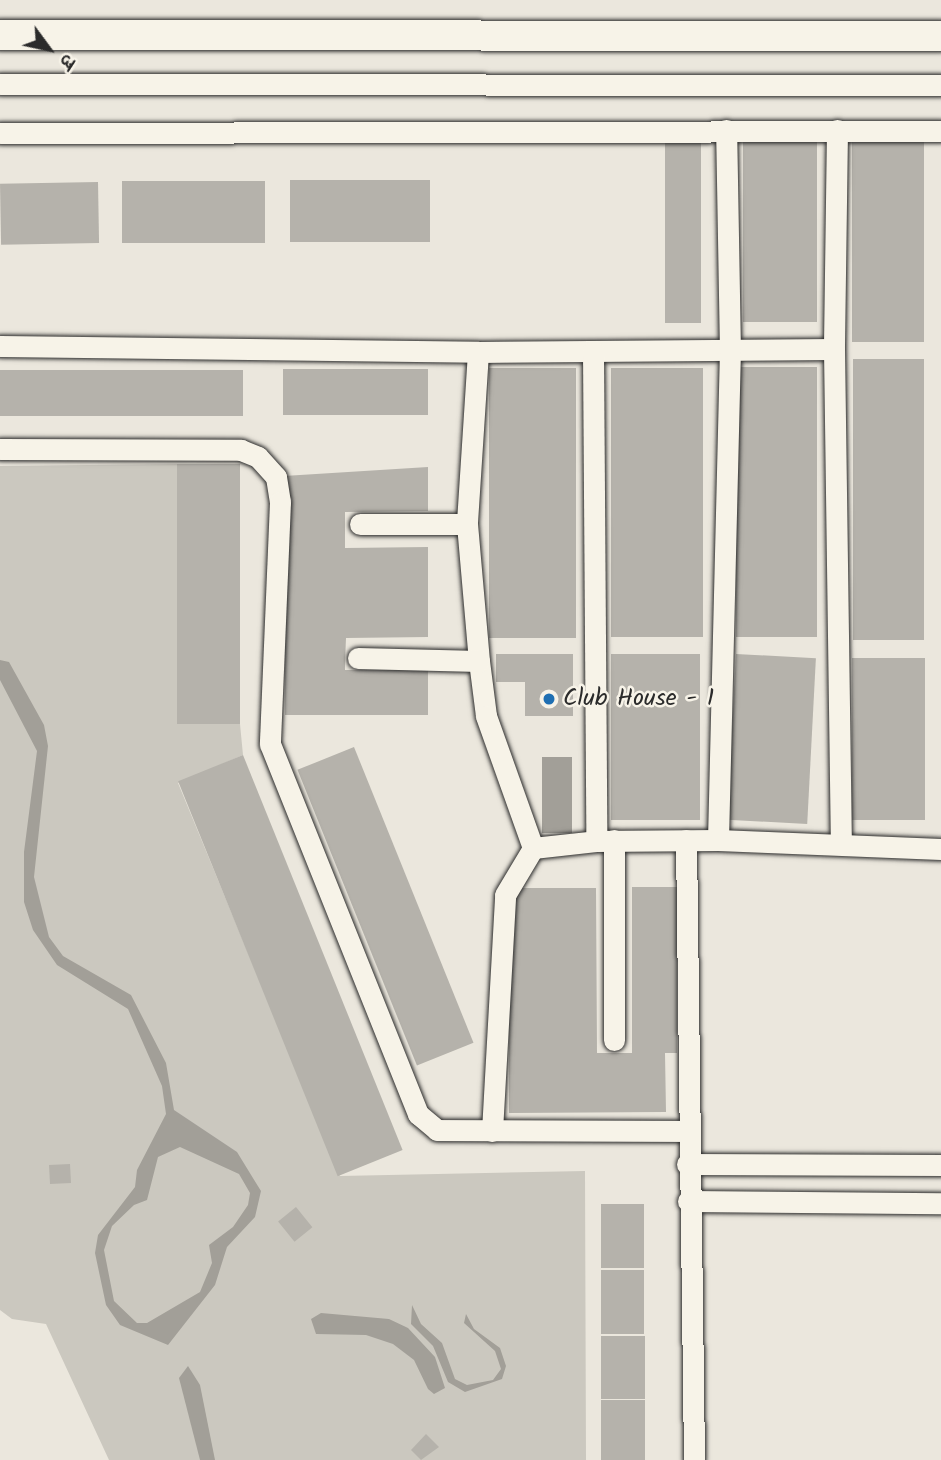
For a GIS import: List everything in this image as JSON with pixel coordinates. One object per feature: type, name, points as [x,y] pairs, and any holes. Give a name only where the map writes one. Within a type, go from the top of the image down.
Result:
[{"type":"street","points":[[0,35],[941,36]]},
{"type":"street","points":[[0,84],[941,85]]},
{"type":"street","points":[[718,840],[730,352],[726,130]]},
{"type":"street","points":[[838,130],[834,349],[841,843]]},
{"type":"street","points":[[0,133],[941,131]]},
{"type":"street","points":[[0,346],[478,352],[730,352],[834,349]]},
{"type":"street","points":[[593,351],[605,841],[614,1040]]},
{"type":"street","points":[[478,352],[467,524],[479,661],[486,716],[533,848]]},
{"type":"street","points":[[0,449],[241,450],[258,457],[276,477],[280,502],[270,744],[418,1114],[437,1130],[686,1131]]},
{"type":"street","points":[[360,524],[467,524]]},
{"type":"street","points":[[358,658],[479,661]]},
{"type":"street","points":[[686,840],[686,1131],[694,1460]]},
{"type":"street","points":[[533,848],[605,841],[718,840],[941,849]]},
{"type":"street","points":[[492,1131],[505,895],[533,848]]},
{"type":"street","points":[[687,1164],[941,1165]]},
{"type":"street","points":[[789,1202],[790,1164]]},
{"type":"street","points":[[688,1200],[941,1203]]},
{"type":"shaded area","points":[[177,464],[178,724],[240,724],[243,755],[178,783],[340,1176],[585,1171],[586,1460],[109,1460],[46,1324],[12,1319],[0,1310],[0,466]]},
{"type":"shaded area","points":[[0,660],[9,662],[44,725],[48,746],[34,877],[49,937],[63,956],[131,995],[166,1063],[174,1110],[237,1152],[261,1191],[255,1217],[227,1247],[215,1285],[168,1345],[120,1325],[106,1305],[95,1253],[98,1235],[135,1187],[137,1170],[166,1114],[162,1086],[128,1009],[57,965],[33,930],[24,902],[24,852],[37,751],[0,680]],"holes":[[[180,1147],[239,1174],[250,1193],[248,1205],[233,1227],[209,1245],[212,1263],[200,1292],[147,1323],[137,1323],[114,1301],[104,1250],[112,1226],[134,1205],[147,1200],[158,1157]]]},
{"type":"shaded area","points":[[542,757],[572,757],[572,833],[542,833]]},
{"type":"shaded area","points":[[412,1305],[421,1324],[442,1343],[455,1379],[467,1385],[493,1380],[501,1369],[495,1351],[464,1323],[466,1314],[474,1329],[500,1348],[506,1366],[502,1379],[465,1392],[448,1382],[433,1346],[411,1324]]},
{"type":"shaded area","points":[[321,1313],[389,1319],[408,1328],[435,1357],[445,1388],[434,1394],[428,1389],[414,1360],[393,1344],[366,1335],[316,1334],[311,1319]]},
{"type":"shaded area","points":[[188,1366],[200,1385],[215,1460],[200,1460],[179,1378]]},
{"type":"building","points":[[743,141],[817,141],[817,322],[743,322]]},
{"type":"building","points":[[852,141],[924,141],[924,342],[852,342]]},
{"type":"building","points":[[665,142],[701,142],[701,323],[665,323]]},
{"type":"building","points":[[290,180],[430,180],[430,242],[290,242]]},
{"type":"building","points":[[122,181],[265,181],[265,243],[122,243]]},
{"type":"building","points":[[98,182],[99,243],[1,245],[0,184]]},
{"type":"building","points":[[853,359],[924,359],[924,640],[853,640]]},
{"type":"building","points":[[736,367],[817,367],[817,637],[736,637]]},
{"type":"building","points":[[489,368],[576,368],[576,638],[489,638]]},
{"type":"building","points":[[611,368],[703,368],[703,637],[611,637]]},
{"type":"building","points":[[283,369],[428,369],[428,415],[283,415]]},
{"type":"building","points":[[0,370],[243,370],[243,416],[0,416]]},
{"type":"building","points":[[177,464],[240,464],[240,724],[177,724]]},
{"type":"building","points":[[428,467],[428,511],[345,512],[345,548],[428,547],[428,637],[346,638],[345,670],[428,670],[428,715],[285,715],[284,476]]},
{"type":"building","name":"Club House - 1","points":[[496,654],[573,654],[573,716],[525,716],[525,682],[496,682]]},
{"type":"building","points":[[611,654],[700,654],[700,820],[611,820]]},
{"type":"building","points":[[736,654],[816,658],[807,824],[727,820]]},
{"type":"building","points":[[852,658],[925,658],[925,820],[852,820]]},
{"type":"building","points":[[354,747],[473,1043],[417,1066],[297,770]]},
{"type":"building","points":[[243,755],[403,1150],[338,1176],[178,781]]},
{"type":"building","points":[[632,887],[677,887],[677,1053],[665,1053],[666,1112],[509,1113],[509,888],[596,888],[597,1053],[632,1053]]},
{"type":"building","points":[[70,1164],[71,1183],[50,1184],[49,1165]]},
{"type":"building","points":[[601,1204],[644,1204],[644,1268],[601,1268]]},
{"type":"building","points":[[296,1207],[312,1227],[294,1242],[278,1221]]},
{"type":"building","points":[[601,1270],[644,1270],[644,1334],[601,1334]]},
{"type":"building","points":[[601,1336],[645,1336],[645,1399],[601,1399]]},
{"type":"building","points":[[601,1400],[645,1400],[645,1460],[601,1460]]},
{"type":"building","points":[[426,1434],[439,1447],[421,1460],[411,1450]]},
{"type":"place","name":"Club House - 1","points":[[549,699]]}]
